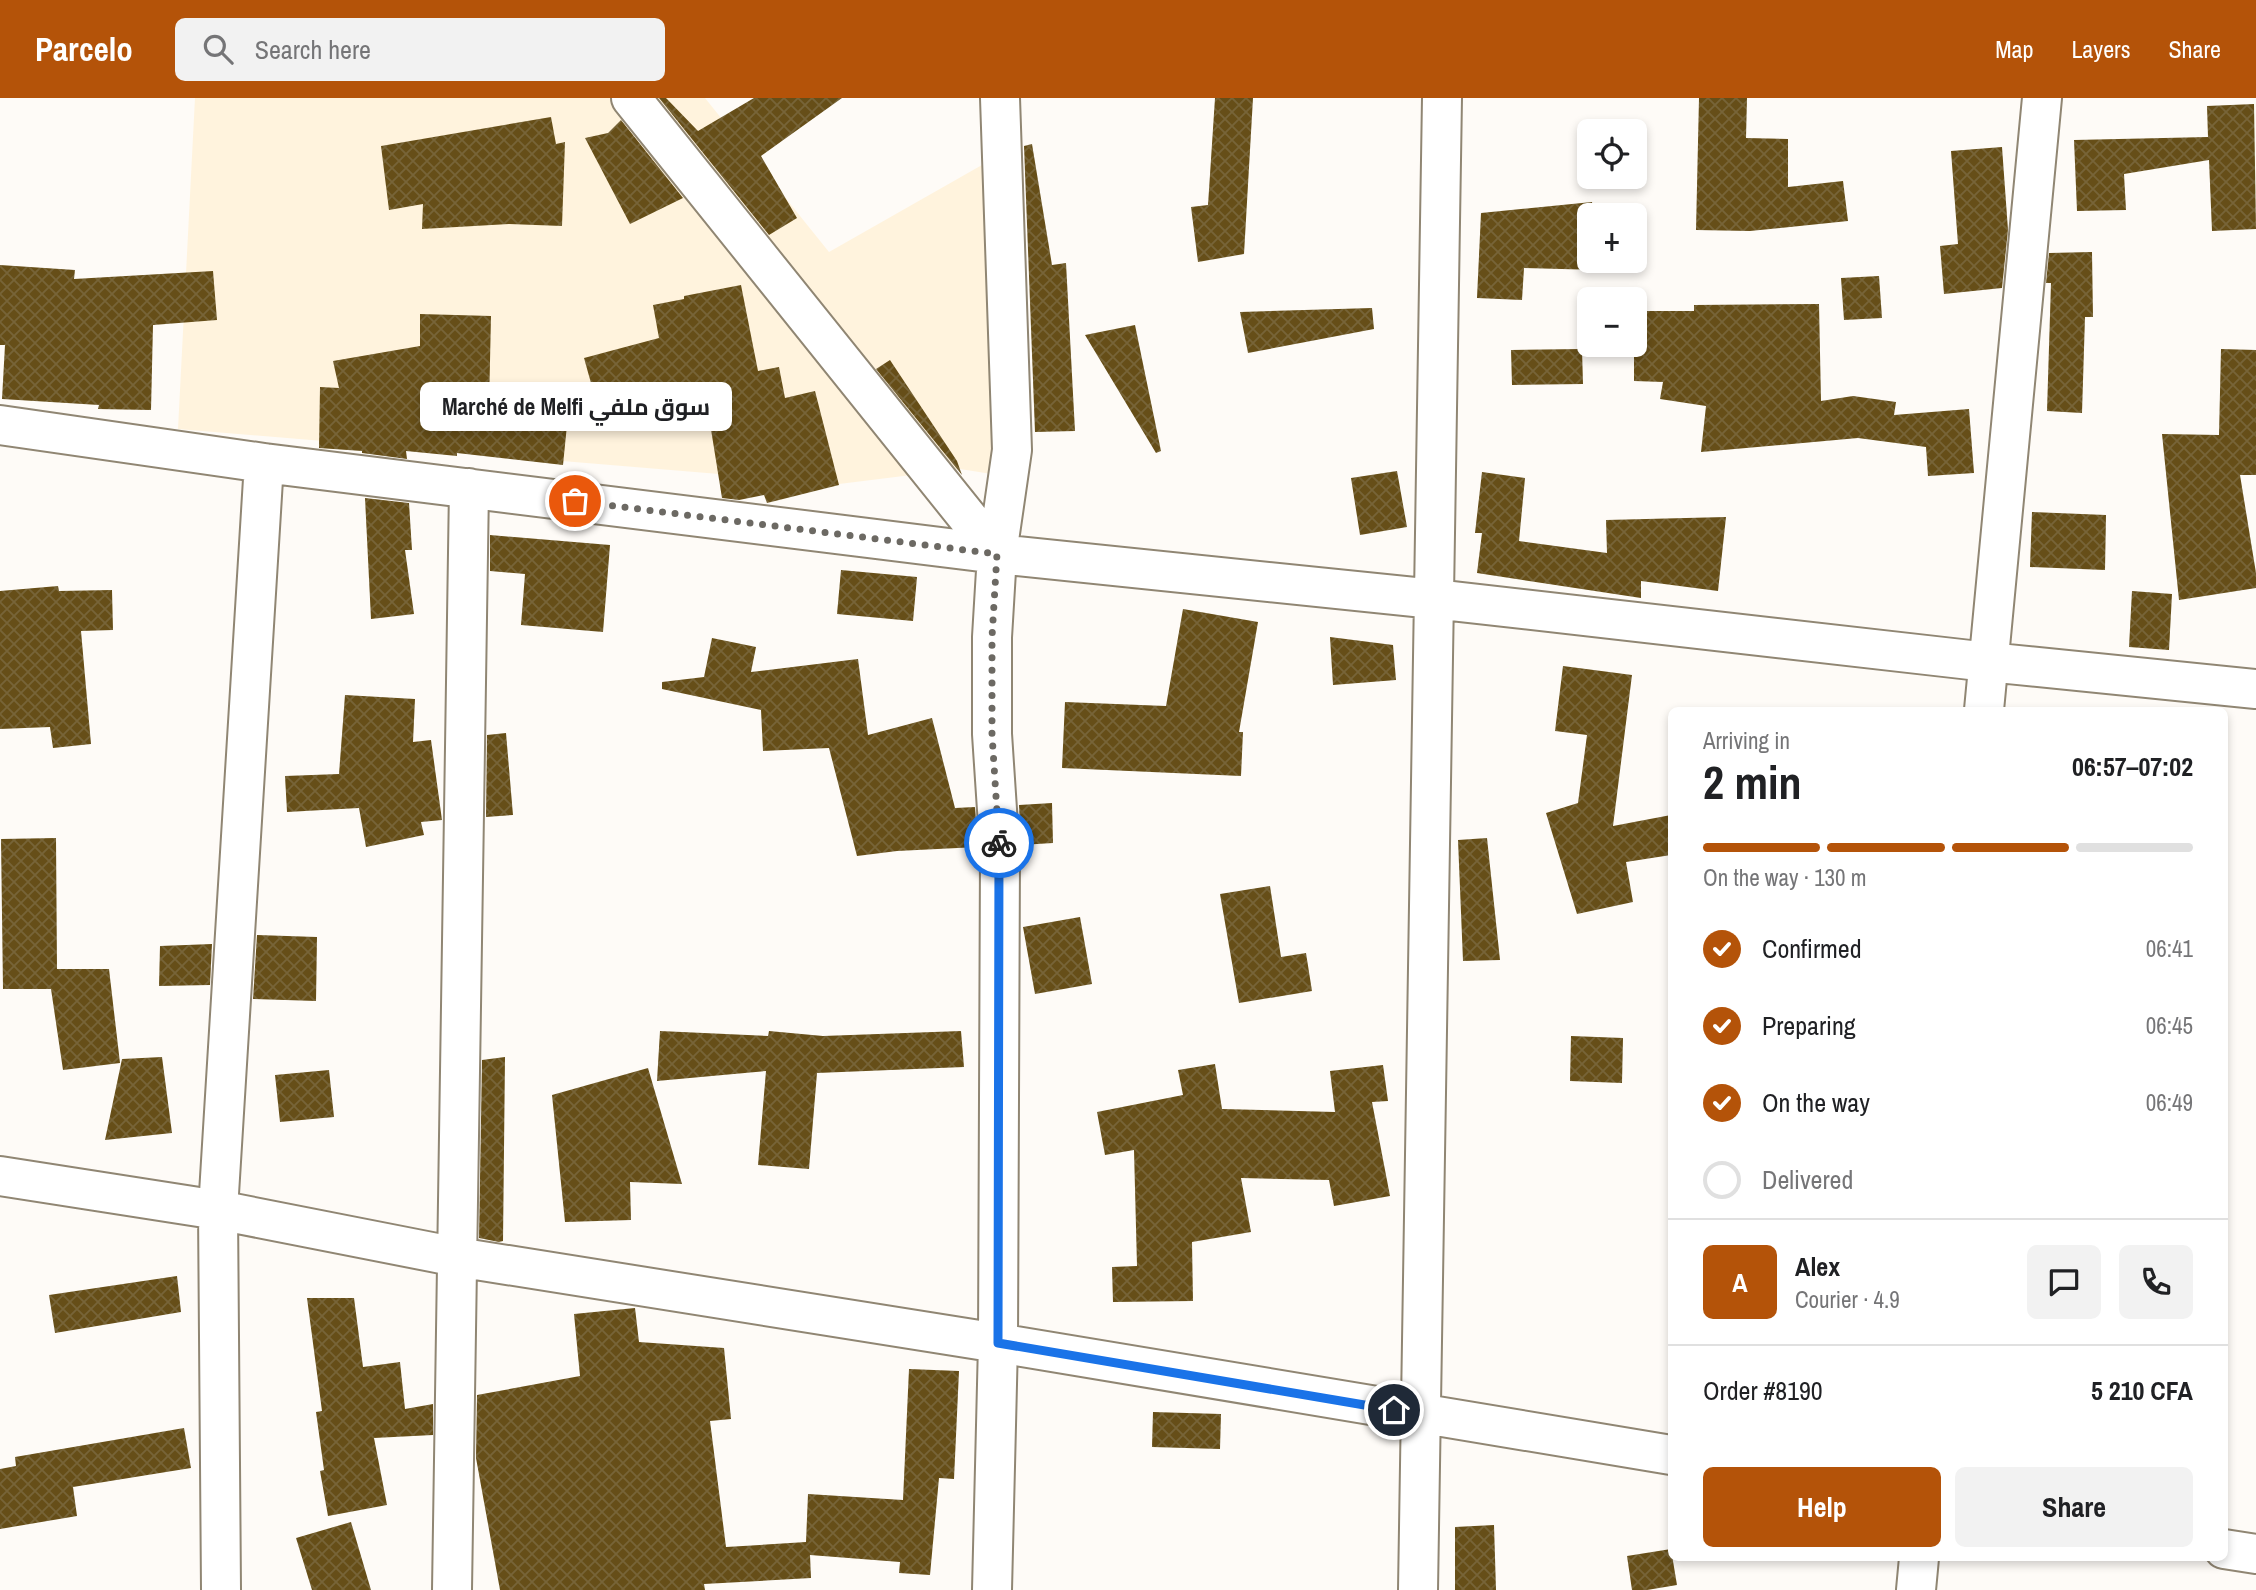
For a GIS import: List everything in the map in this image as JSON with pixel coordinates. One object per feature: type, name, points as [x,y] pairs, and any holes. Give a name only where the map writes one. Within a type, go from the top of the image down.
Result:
[{"type":"street","points":[[631,98],[997,554]]},
{"type":"street","points":[[992,1590],[998,1343],[1000,855],[992,734],[992,637],[997,554],[1012,450],[1000,98]]},
{"type":"street","points":[[1418,1590],[1442,98]]},
{"type":"street","points":[[1984,707],[2042,98]]},
{"type":"street","points":[[0,425],[264,463],[997,554],[2256,689]]},
{"type":"street","points":[[221,1590],[218,1210],[264,463]]},
{"type":"street","points":[[452,1590],[469,488]]},
{"type":"street","points":[[0,1176],[218,1210],[457,1257],[998,1343],[1668,1455]]},
{"type":"street","points":[[2228,1550],[2256,1554]]},
{"type":"street","points":[[1916,1590],[1919,1561]]},
{"type":"shaded area","points":[[195,98],[705,98],[829,252],[989,161],[998,475],[960,469],[839,484],[178,429]]},
{"type":"building","points":[[659,98],[666,98],[698,131],[754,98],[842,98],[761,156],[797,218],[769,235]]},
{"type":"building","points":[[1215,98],[1253,98],[1244,254],[1198,262],[1191,207],[1208,205]]},
{"type":"building","points":[[1699,98],[1747,98],[1746,138],[1788,139],[1788,187],[1843,181],[1848,221],[1750,231],[1696,230]]},
{"type":"building","points":[[2254,104],[2256,229],[2212,231],[2209,160],[2124,174],[2126,210],[2077,211],[2074,140],[2208,137],[2207,106]]},
{"type":"building","points":[[551,117],[556,144],[565,142],[562,226],[509,224],[422,229],[423,204],[389,210],[381,146]]},
{"type":"building","points":[[621,120],[683,198],[630,224],[585,138],[608,133]]},
{"type":"building","points":[[1032,144],[1052,265],[1066,263],[1075,431],[1035,432],[1024,146]]},
{"type":"building","points":[[2002,147],[2008,230],[2002,288],[1944,294],[1940,246],[1958,244],[1951,151]]},
{"type":"building","points":[[1577,203],[1577,269],[1524,268],[1522,300],[1477,298],[1481,213]]},
{"type":"building","points":[[2092,252],[2093,317],[2085,317],[2082,413],[2047,411],[2051,283],[2046,283],[2049,253]]},
{"type":"building","points":[[0,265],[75,270],[74,279],[213,271],[217,320],[153,325],[151,410],[98,409],[99,405],[2,399],[5,345],[0,345]]},
{"type":"building","points":[[1879,276],[1882,318],[1844,320],[1841,278]]},
{"type":"building","points":[[741,285],[758,371],[779,367],[785,398],[815,391],[839,485],[767,503],[764,495],[739,500],[722,498],[705,392],[601,419],[584,358],[659,338],[653,305]]},
{"type":"building","points":[[1819,304],[1821,401],[1853,396],[1896,402],[1894,415],[1969,409],[1974,473],[1928,476],[1926,447],[1858,438],[1701,452],[1706,406],[1660,399],[1663,382],[1634,381],[1634,357],[1647,357],[1647,311],[1694,311],[1694,305]]},
{"type":"building","points":[[1372,308],[1374,329],[1248,353],[1240,312]]},
{"type":"building","points":[[420,314],[491,316],[489,407],[568,415],[563,465],[457,453],[457,456],[406,451],[407,459],[362,451],[319,448],[320,387],[339,388],[333,361],[420,346]]},
{"type":"building","points":[[1135,325],[1161,451],[1156,453],[1085,335]]},
{"type":"building","points":[[1577,349],[1577,357],[1582,357],[1583,384],[1512,385],[1511,350]]},
{"type":"building","points":[[2221,349],[2256,350],[2256,475],[2240,475],[2256,573],[2256,588],[2179,600],[2162,434],[2219,435]]},
{"type":"building","points":[[890,360],[957,461],[962,475],[876,369]]},
{"type":"building","points":[[1397,471],[1407,527],[1360,535],[1351,478]]},
{"type":"building","points":[[1482,472],[1525,478],[1519,541],[1607,553],[1606,520],[1726,517],[1718,591],[1641,581],[1641,598],[1477,573],[1482,533],[1475,533]]},
{"type":"building","points":[[365,498],[409,503],[412,550],[405,550],[414,614],[371,619]]},
{"type":"building","points":[[2032,512],[2106,515],[2105,570],[2030,567]]},
{"type":"building","points":[[490,535],[610,545],[603,632],[521,625],[525,574],[490,571]]},
{"type":"building","points":[[841,570],[917,577],[913,621],[837,614]]},
{"type":"building","points":[[58,586],[59,591],[112,590],[113,630],[81,631],[91,744],[53,748],[50,727],[0,729],[0,591]]},
{"type":"building","points":[[2132,591],[2172,594],[2169,650],[2129,647]]},
{"type":"building","points":[[1183,609],[1258,622],[1239,732],[1243,732],[1241,776],[1062,768],[1065,702],[1166,706]]},
{"type":"building","points":[[1330,637],[1393,645],[1396,680],[1333,685]]},
{"type":"building","points":[[712,638],[756,647],[751,672],[858,659],[868,735],[932,718],[955,808],[975,807],[978,847],[857,856],[829,748],[763,751],[761,710],[662,689],[662,682],[704,677]]},
{"type":"building","points":[[1563,666],[1632,675],[1613,826],[1668,816],[1668,855],[1626,862],[1633,902],[1577,914],[1546,813],[1578,803],[1587,735],[1555,731]]},
{"type":"building","points":[[345,695],[415,699],[413,742],[431,740],[442,820],[421,822],[424,835],[366,847],[359,808],[287,812],[285,776],[339,774]]},
{"type":"building","points":[[506,733],[513,815],[486,817],[487,735]]},
{"type":"building","points":[[1052,803],[1053,843],[1021,845],[1019,805]]},
{"type":"building","points":[[56,838],[57,969],[109,969],[120,1063],[63,1070],[51,989],[3,989],[1,839]]},
{"type":"building","points":[[1487,838],[1500,960],[1463,961],[1458,840]]},
{"type":"building","points":[[1270,886],[1281,957],[1306,953],[1312,991],[1239,1003],[1220,894]]},
{"type":"building","points":[[1080,917],[1092,984],[1035,994],[1023,927]]},
{"type":"building","points":[[257,935],[317,937],[316,1001],[253,999]]},
{"type":"building","points":[[212,944],[210,985],[159,986],[160,946]]},
{"type":"building","points":[[660,1031],[768,1036],[769,1031],[823,1036],[961,1031],[964,1067],[817,1073],[809,1169],[758,1165],[766,1071],[657,1081]]},
{"type":"building","points":[[1571,1036],[1623,1038],[1622,1083],[1570,1081]]},
{"type":"building","points":[[162,1057],[172,1133],[105,1140],[122,1059]]},
{"type":"building","points":[[505,1057],[503,1241],[499,1242],[479,1238],[482,1060]]},
{"type":"building","points":[[1215,1064],[1222,1109],[1335,1112],[1330,1071],[1383,1065],[1388,1101],[1372,1102],[1390,1196],[1334,1206],[1329,1180],[1241,1178],[1251,1232],[1192,1242],[1193,1301],[1113,1302],[1112,1267],[1137,1266],[1134,1150],[1105,1155],[1097,1112],[1183,1095],[1178,1070]]},
{"type":"building","points":[[648,1068],[682,1184],[630,1182],[631,1220],[565,1222],[552,1095]]},
{"type":"building","points":[[329,1070],[334,1117],[280,1122],[275,1075]]},
{"type":"building","points":[[177,1276],[181,1312],[55,1333],[49,1295]]},
{"type":"building","points":[[307,1298],[354,1298],[363,1367],[400,1362],[405,1409],[433,1404],[433,1435],[374,1438],[387,1505],[328,1516],[320,1471],[324,1470],[316,1412],[322,1411]]},
{"type":"building","points":[[635,1308],[639,1342],[724,1348],[731,1419],[710,1421],[726,1547],[806,1542],[808,1494],[903,1500],[909,1369],[959,1371],[954,1479],[939,1478],[930,1575],[899,1573],[900,1562],[810,1555],[811,1578],[704,1584],[705,1590],[500,1590],[476,1458],[477,1395],[580,1376],[574,1314]]},
{"type":"building","points":[[1153,1412],[1221,1414],[1220,1449],[1152,1447]]},
{"type":"building","points":[[184,1428],[191,1468],[73,1487],[77,1516],[0,1529],[0,1469],[16,1466],[15,1457]]},
{"type":"building","points":[[351,1522],[371,1590],[312,1590],[296,1538]]},
{"type":"building","points":[[1494,1525],[1496,1590],[1455,1590],[1455,1527]]},
{"type":"building","points":[[1668,1549],[1668,1561],[1673,1561],[1677,1585],[1632,1590],[1627,1556]]},
{"type":"way so far","points":[[575,501],[997,554],[992,637],[992,734],[999,843]]},
{"type":"place","name":"Marché de Melfi سوق ملفي","points":[[575,501]]},
{"type":"route","points":[[999,843],[998,1343],[1394,1410]]}]
